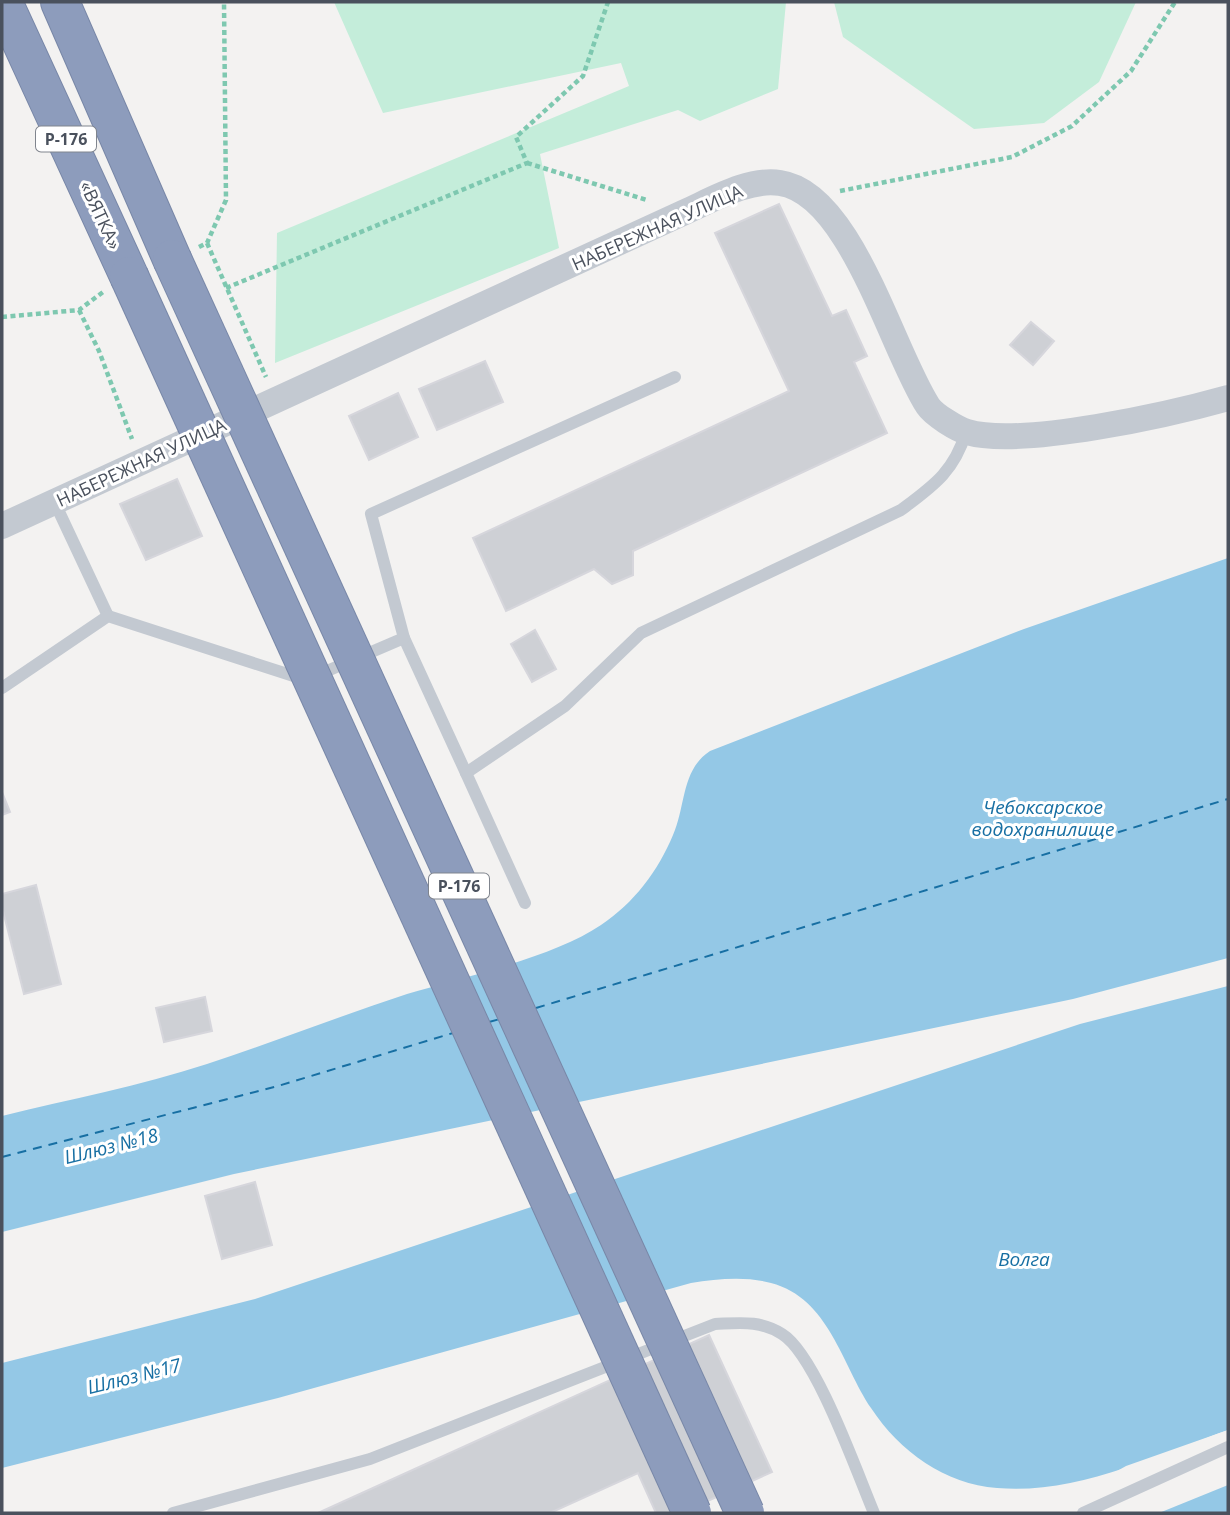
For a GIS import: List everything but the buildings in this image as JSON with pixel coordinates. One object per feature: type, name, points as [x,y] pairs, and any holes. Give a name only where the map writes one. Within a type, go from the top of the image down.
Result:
[{"type":"highway","name":"«ВЯТКА»","points":[[4,2],[692,1513]]},
{"type":"highway","name":"Р-176","points":[[60,2],[173,259],[746,1513]]},
{"type":"street","name":"НАБЕРЕЖНАЯ УЛИЦА","points":[[2,526],[685,212],[746,187],[780,183],[812,197],[840,228],[930,408],[966,432],[1019,437],[1181,411],[1228,398]]},
{"type":"lane","points":[[525,902],[404,639],[371,514],[675,377]]},
{"type":"lane","points":[[466,773],[565,706],[640,633],[901,510],[938,482],[959,456],[966,432]]},
{"type":"lane","points":[[54,501],[108,616],[306,681],[404,639]]},
{"type":"lane","points":[[2,688],[108,616]]},
{"type":"lane","points":[[173,1513],[370,1459],[715,1324],[755,1322],[784,1335],[810,1365],[874,1513]]},
{"type":"lane","points":[[1083,1513],[1228,1447]]},
{"type":"path","points":[[224,2],[226,200],[207,243],[277,400]]},
{"type":"path","points":[[527,163],[516,137],[583,76],[608,2]]},
{"type":"path","points":[[812,197],[1012,157],[1072,126],[1131,71],[1175,2]]},
{"type":"path","points":[[226,288],[527,163],[685,212]]},
{"type":"path","points":[[2,317],[79,310],[99,351],[140,463]]},
{"type":"green space","points":[[334,2],[786,2],[778,89],[700,121],[678,110],[540,154],[559,248],[275,363],[277,233],[629,86],[621,63],[383,113]]},
{"type":"green space","points":[[834,2],[1136,2],[1099,82],[1044,123],[974,129],[843,37]]},
{"type":"water","name":"Чебоксарское водохранилище","points":[[1228,558],[1228,958],[1073,999],[234,1174],[2,1232],[2,1116],[182,1072],[407,994],[508,965],[559,947],[601,925],[624,907],[644,885],[673,835],[689,778],[701,759],[710,751],[1024,629]]},
{"type":"water","name":"Волга","points":[[1228,986],[1228,1430],[1144,1462],[1056,1486],[997,1488],[959,1480],[942,1473],[910,1452],[883,1424],[861,1391],[832,1335],[807,1303],[791,1291],[771,1283],[731,1279],[691,1283],[278,1398],[2,1468],[2,1363],[255,1299],[1080,1024]]},
{"type":"water","points":[[1228,1485],[1228,1513],[1159,1513]]},
{"type":"pier","points":[[1228,1430],[1228,1434],[1110,1475],[1126,1466]]},
{"type":"ferry route","points":[[536,1008],[1228,799]]},
{"type":"ferry route","points":[[489,1022],[500,1019]]},
{"type":"ferry route","points":[[2,1157],[278,1086],[453,1033]]},
{"type":"water label","name":"Шлюз №18","points":[[111,1146]]},
{"type":"water label","name":"Шлюз №17","points":[[134,1376]]}]
